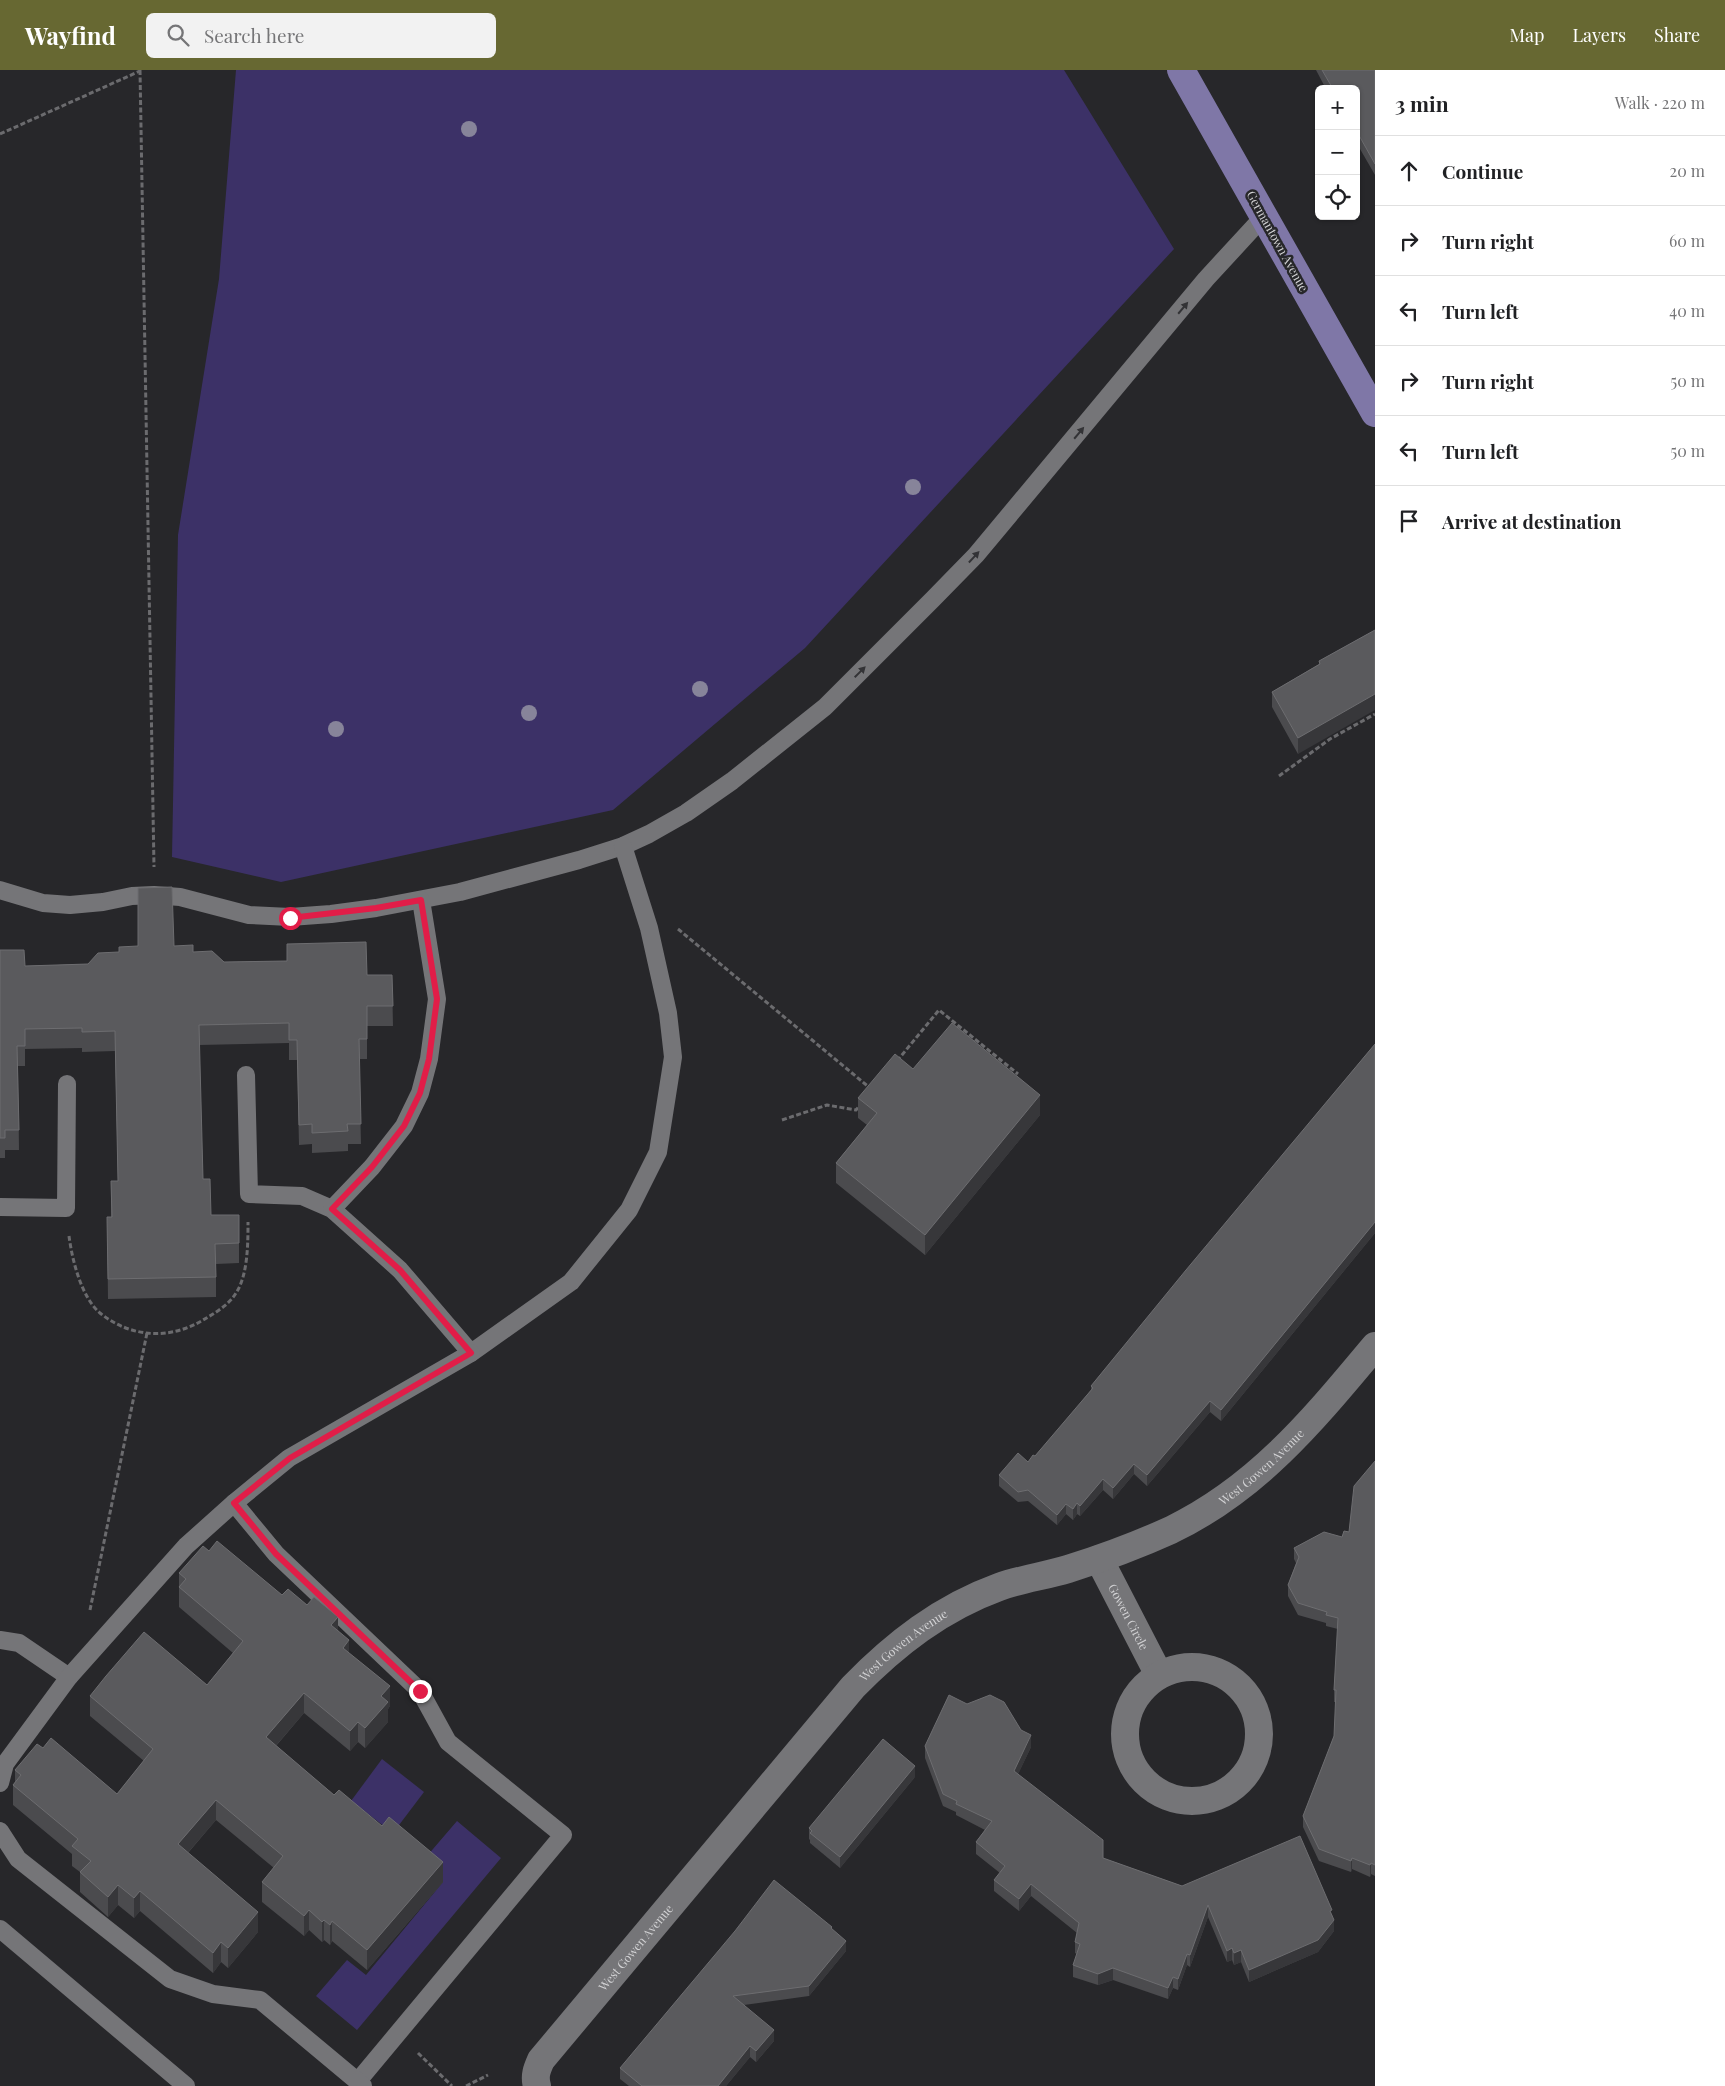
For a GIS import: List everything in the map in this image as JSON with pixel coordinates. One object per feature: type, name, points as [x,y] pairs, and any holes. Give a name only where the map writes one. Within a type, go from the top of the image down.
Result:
[{"type":"main road","name":"Germantown Avenue","points":[[1181,70],[1375,413]]},
{"type":"street","name":"West Gowen Avenue","points":[[536,2083],[536,2069],[541,2060],[853,1687],[880,1660],[909,1636],[939,1616],[967,1601],[999,1587],[1099,1559],[1171,1530],[1205,1511],[1240,1487],[1300,1434],[1375,1346]]},
{"type":"street","name":"Gowen Circle","points":[[1099,1559],[1159,1675]]},
{"type":"street","points":[[1179,1668],[1200,1668],[1220,1673],[1238,1684],[1251,1702],[1258,1721],[1258,1742],[1253,1762],[1241,1779],[1224,1792],[1205,1799],[1184,1800],[1164,1795],[1146,1783],[1133,1767],[1126,1747],[1125,1726],[1131,1706],[1143,1688],[1159,1675],[1179,1668]]},
{"type":"lane","points":[[0,890],[43,903],[70,905],[103,902],[132,896],[180,897],[249,915],[290,918],[340,913],[421,900],[516,877],[623,846],[649,834],[686,813],[732,781],[825,706],[976,555],[1206,279],[1264,216]]},
{"type":"lane","points":[[0,1783],[5,1764],[70,1677],[186,1546],[234,1503],[290,1458],[471,1353],[571,1282],[628,1210],[658,1152],[673,1057],[668,1013],[649,928],[623,846]]},
{"type":"lane","points":[[332,1209],[372,1167],[404,1126],[420,1093],[429,1059],[437,999],[421,900]]},
{"type":"lane","points":[[246,1076],[249,1194],[302,1196],[332,1209],[400,1270],[471,1353]]},
{"type":"lane","points":[[0,1207],[66,1208],[67,1084]]},
{"type":"lane","points":[[0,1831],[18,1859],[170,1979],[213,1994],[260,2000],[360,2084],[398,2034],[563,1835],[448,1742],[420,1691],[276,1554],[234,1503]]},
{"type":"lane","points":[[0,1640],[19,1643],[70,1677]]},
{"type":"lane","points":[[0,1929],[186,2086]]},
{"type":"path","points":[[0,134],[139,70],[154,868]]},
{"type":"path","points":[[1279,776],[1330,739],[1375,714]]},
{"type":"path","points":[[639,897],[872,1090]]},
{"type":"path","points":[[890,1068],[939,1010],[1018,1074]]},
{"type":"path","points":[[782,1120],[828,1105],[856,1110],[862,1103]]},
{"type":"path","points":[[66,1208],[72,1261],[84,1290],[99,1312],[126,1328],[146,1333],[165,1334],[190,1328],[220,1310],[236,1293],[247,1256],[249,1194]]},
{"type":"path","points":[[88,1655],[90,1602],[146,1333]]},
{"type":"path","points":[[398,2034],[452,2086]]},
{"type":"path","points":[[466,2086],[488,2075]]},
{"type":"shaded area","points":[[236,70],[1064,70],[1174,249],[805,648],[613,810],[281,882],[172,857],[178,535],[219,279]]},
{"type":"shaded area","points":[[382,1759],[424,1792],[393,1833],[351,1801]]},
{"type":"shaded area","points":[[457,1821],[501,1858],[357,2030],[316,1996],[347,1960],[366,1975],[443,1882],[421,1863]]},
{"type":"building","points":[[1322,70],[1375,70],[1375,164],[1360,137],[1360,85],[1331,85]]},
{"type":"building","points":[[1375,630],[1375,694],[1298,738],[1272,692],[1320,664],[1319,661]]},
{"type":"building","points":[[172,887],[174,946],[193,945],[193,952],[212,951],[224,962],[287,961],[287,944],[366,942],[367,975],[392,975],[393,1006],[367,1006],[367,1039],[359,1039],[361,1124],[347,1124],[348,1131],[312,1133],[312,1124],[299,1125],[297,1040],[289,1040],[289,1023],[199,1025],[203,1179],[210,1179],[211,1215],[239,1215],[239,1243],[215,1244],[216,1277],[108,1279],[107,1217],[112,1217],[111,1181],[118,1181],[115,1031],[82,1032],[82,1028],[25,1029],[25,1046],[17,1046],[19,1130],[5,1130],[5,1138],[0,1138],[0,950],[24,950],[25,966],[88,964],[98,953],[119,952],[119,947],[138,946],[138,888]]},
{"type":"building","points":[[952,1023],[1040,1095],[925,1235],[836,1163],[877,1113],[858,1098],[895,1054],[913,1069]]},
{"type":"building","points":[[1375,1044],[1375,1222],[1221,1410],[1210,1401],[1147,1475],[1134,1464],[1113,1488],[1103,1479],[1080,1506],[1077,1503],[1073,1509],[1066,1504],[1057,1515],[1028,1490],[1018,1492],[999,1475],[1018,1453],[1028,1462],[1033,1455],[1035,1456],[1093,1388],[1091,1386],[1186,1270]]},
{"type":"building","points":[[1375,1461],[1375,1865],[1371,1863],[1370,1865],[1352,1858],[1351,1861],[1319,1849],[1303,1816],[1334,1736],[1336,1690],[1334,1690],[1338,1618],[1326,1615],[1327,1612],[1298,1603],[1288,1585],[1299,1557],[1294,1548],[1324,1532],[1342,1537],[1344,1531],[1349,1532],[1354,1486]]},
{"type":"building","points":[[217,1541],[282,1595],[288,1589],[307,1605],[314,1597],[338,1617],[331,1625],[349,1640],[343,1648],[390,1686],[381,1696],[388,1702],[365,1728],[358,1722],[350,1731],[304,1693],[266,1737],[334,1795],[339,1790],[382,1826],[389,1817],[443,1862],[367,1950],[332,1921],[330,1925],[324,1920],[322,1922],[309,1910],[304,1916],[262,1882],[283,1856],[216,1800],[178,1844],[258,1912],[228,1948],[221,1942],[213,1953],[140,1891],[134,1898],[118,1885],[108,1897],[80,1872],[91,1861],[72,1846],[78,1839],[13,1785],[21,1775],[15,1770],[37,1744],[43,1748],[51,1738],[117,1794],[153,1749],[90,1696],[144,1632],[207,1685],[243,1641],[179,1587],[186,1579],[179,1573],[203,1546],[209,1551]]},
{"type":"building","points":[[949,1695],[967,1704],[990,1695],[1004,1702],[1021,1730],[1031,1735],[1014,1771],[1103,1840],[1103,1858],[1182,1886],[1300,1836],[1332,1910],[1330,1911],[1334,1920],[1318,1940],[1249,1970],[1241,1950],[1234,1953],[1232,1948],[1227,1951],[1208,1905],[1190,1955],[1187,1954],[1178,1979],[1173,1977],[1168,1988],[1113,1968],[1098,1974],[1073,1965],[1080,1944],[1075,1942],[1079,1923],[1031,1884],[1019,1899],[994,1880],[1005,1866],[976,1842],[992,1821],[956,1804],[957,1801],[943,1794],[925,1746]]},
{"type":"building","points":[[883,1739],[915,1766],[840,1857],[810,1833],[812,1831],[809,1828]]},
{"type":"building","points":[[774,1880],[832,1927],[846,1941],[809,1986],[733,1996],[774,2030],[756,2051],[750,2046],[718,2086],[642,2086],[620,2068],[735,1931]]},
{"type":"route","points":[[290,918],[376,908],[421,900],[437,999],[429,1059],[420,1093],[404,1126],[372,1167],[332,1209],[400,1270],[471,1353],[290,1458],[234,1503],[276,1554],[420,1691]]}]
